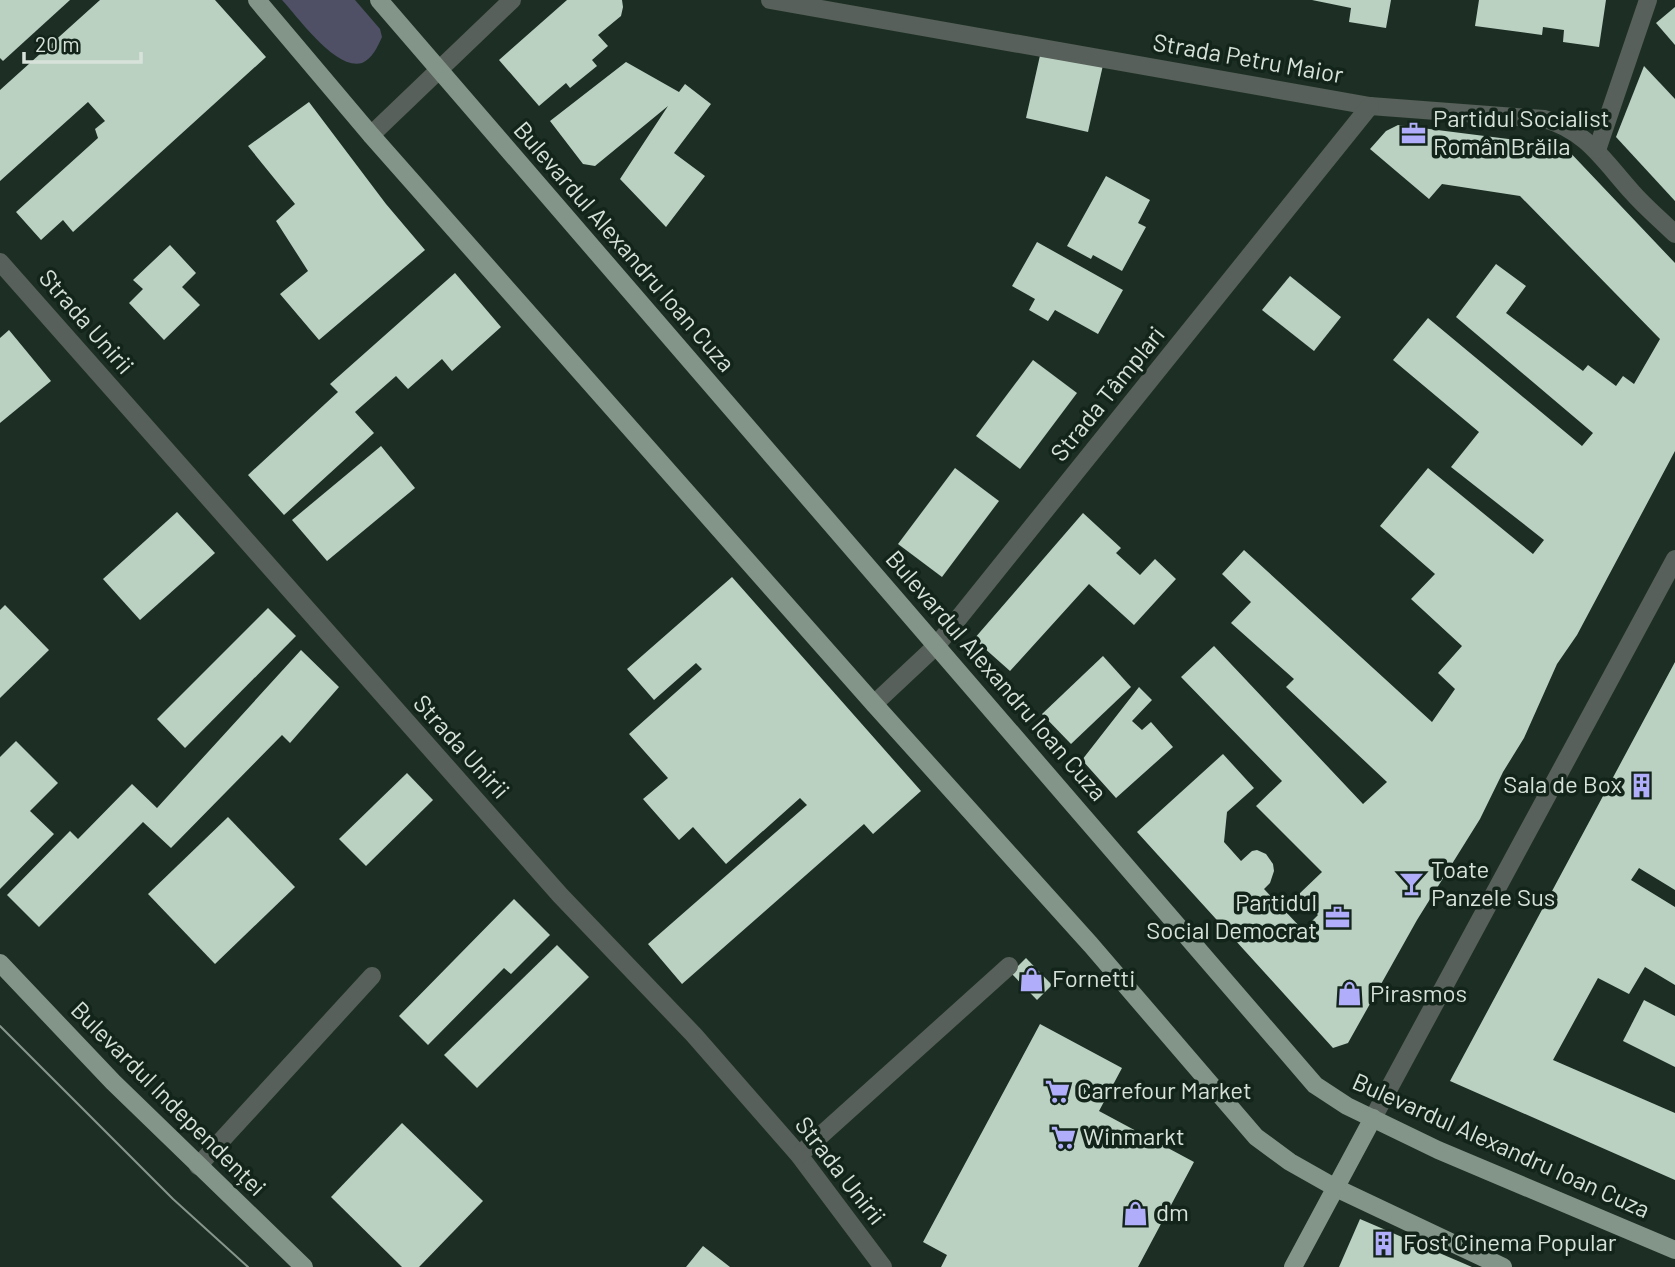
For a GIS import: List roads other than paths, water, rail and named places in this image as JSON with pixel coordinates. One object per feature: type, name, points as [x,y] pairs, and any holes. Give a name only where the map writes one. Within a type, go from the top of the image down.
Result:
[{"type":"main road","points":[[257,0],[371,135],[874,704],[1100,955],[1256,1137],[1290,1162],[1336,1188],[1503,1267]]},
{"type":"main road","name":"Bulevardul Alexandru Ioan Cuza","points":[[379,0],[1315,1085],[1338,1100],[1438,1150],[1675,1250]]},
{"type":"main road","name":"Bulevardul Independenței","points":[[0,963],[113,1083],[304,1267]]},
{"type":"main road","points":[[1293,1267],[1373,1118]]},
{"type":"street","points":[[371,135],[512,0]]},
{"type":"street","name":"Strada Petru Maior","points":[[770,0],[1370,106],[1534,116],[1570,127],[1597,150],[1633,193],[1675,234]]},
{"type":"street","points":[[1597,150],[1648,0]]},
{"type":"street","name":"Strada Tâmplari","points":[[874,704],[937,645],[1370,106]]},
{"type":"street","name":"Strada Unirii","points":[[0,262],[524,855],[694,1035],[799,1155],[883,1267]]},
{"type":"street","points":[[1373,1118],[1675,559]]},
{"type":"street","points":[[799,1155],[1009,966]]},
{"type":"street","points":[[198,1166],[372,976]]},
{"type":"tram line","points":[[0,1026],[173,1199],[248,1267]]},
{"type":"place","name":"Partidul Socialist Român Brăila","points":[[1413,133]]},
{"type":"place","name":"Sala de Box","points":[[1642,785]]},
{"type":"place","name":"Toate Panzele Sus","points":[[1411,884]]},
{"type":"place","name":"Partidul Social Democrat","points":[[1337,917]]},
{"type":"place","name":"Fornetti","points":[[1032,979]]},
{"type":"place","name":"Pirasmos","points":[[1350,994]]},
{"type":"place","name":"Carrefour Market","points":[[1057,1091]]},
{"type":"place","name":"Winmarkt","points":[[1063,1137]]},
{"type":"place","name":"dm","points":[[1136,1213]]},
{"type":"place","name":"Fost Cinema Popular","points":[[1383,1243]]}]
